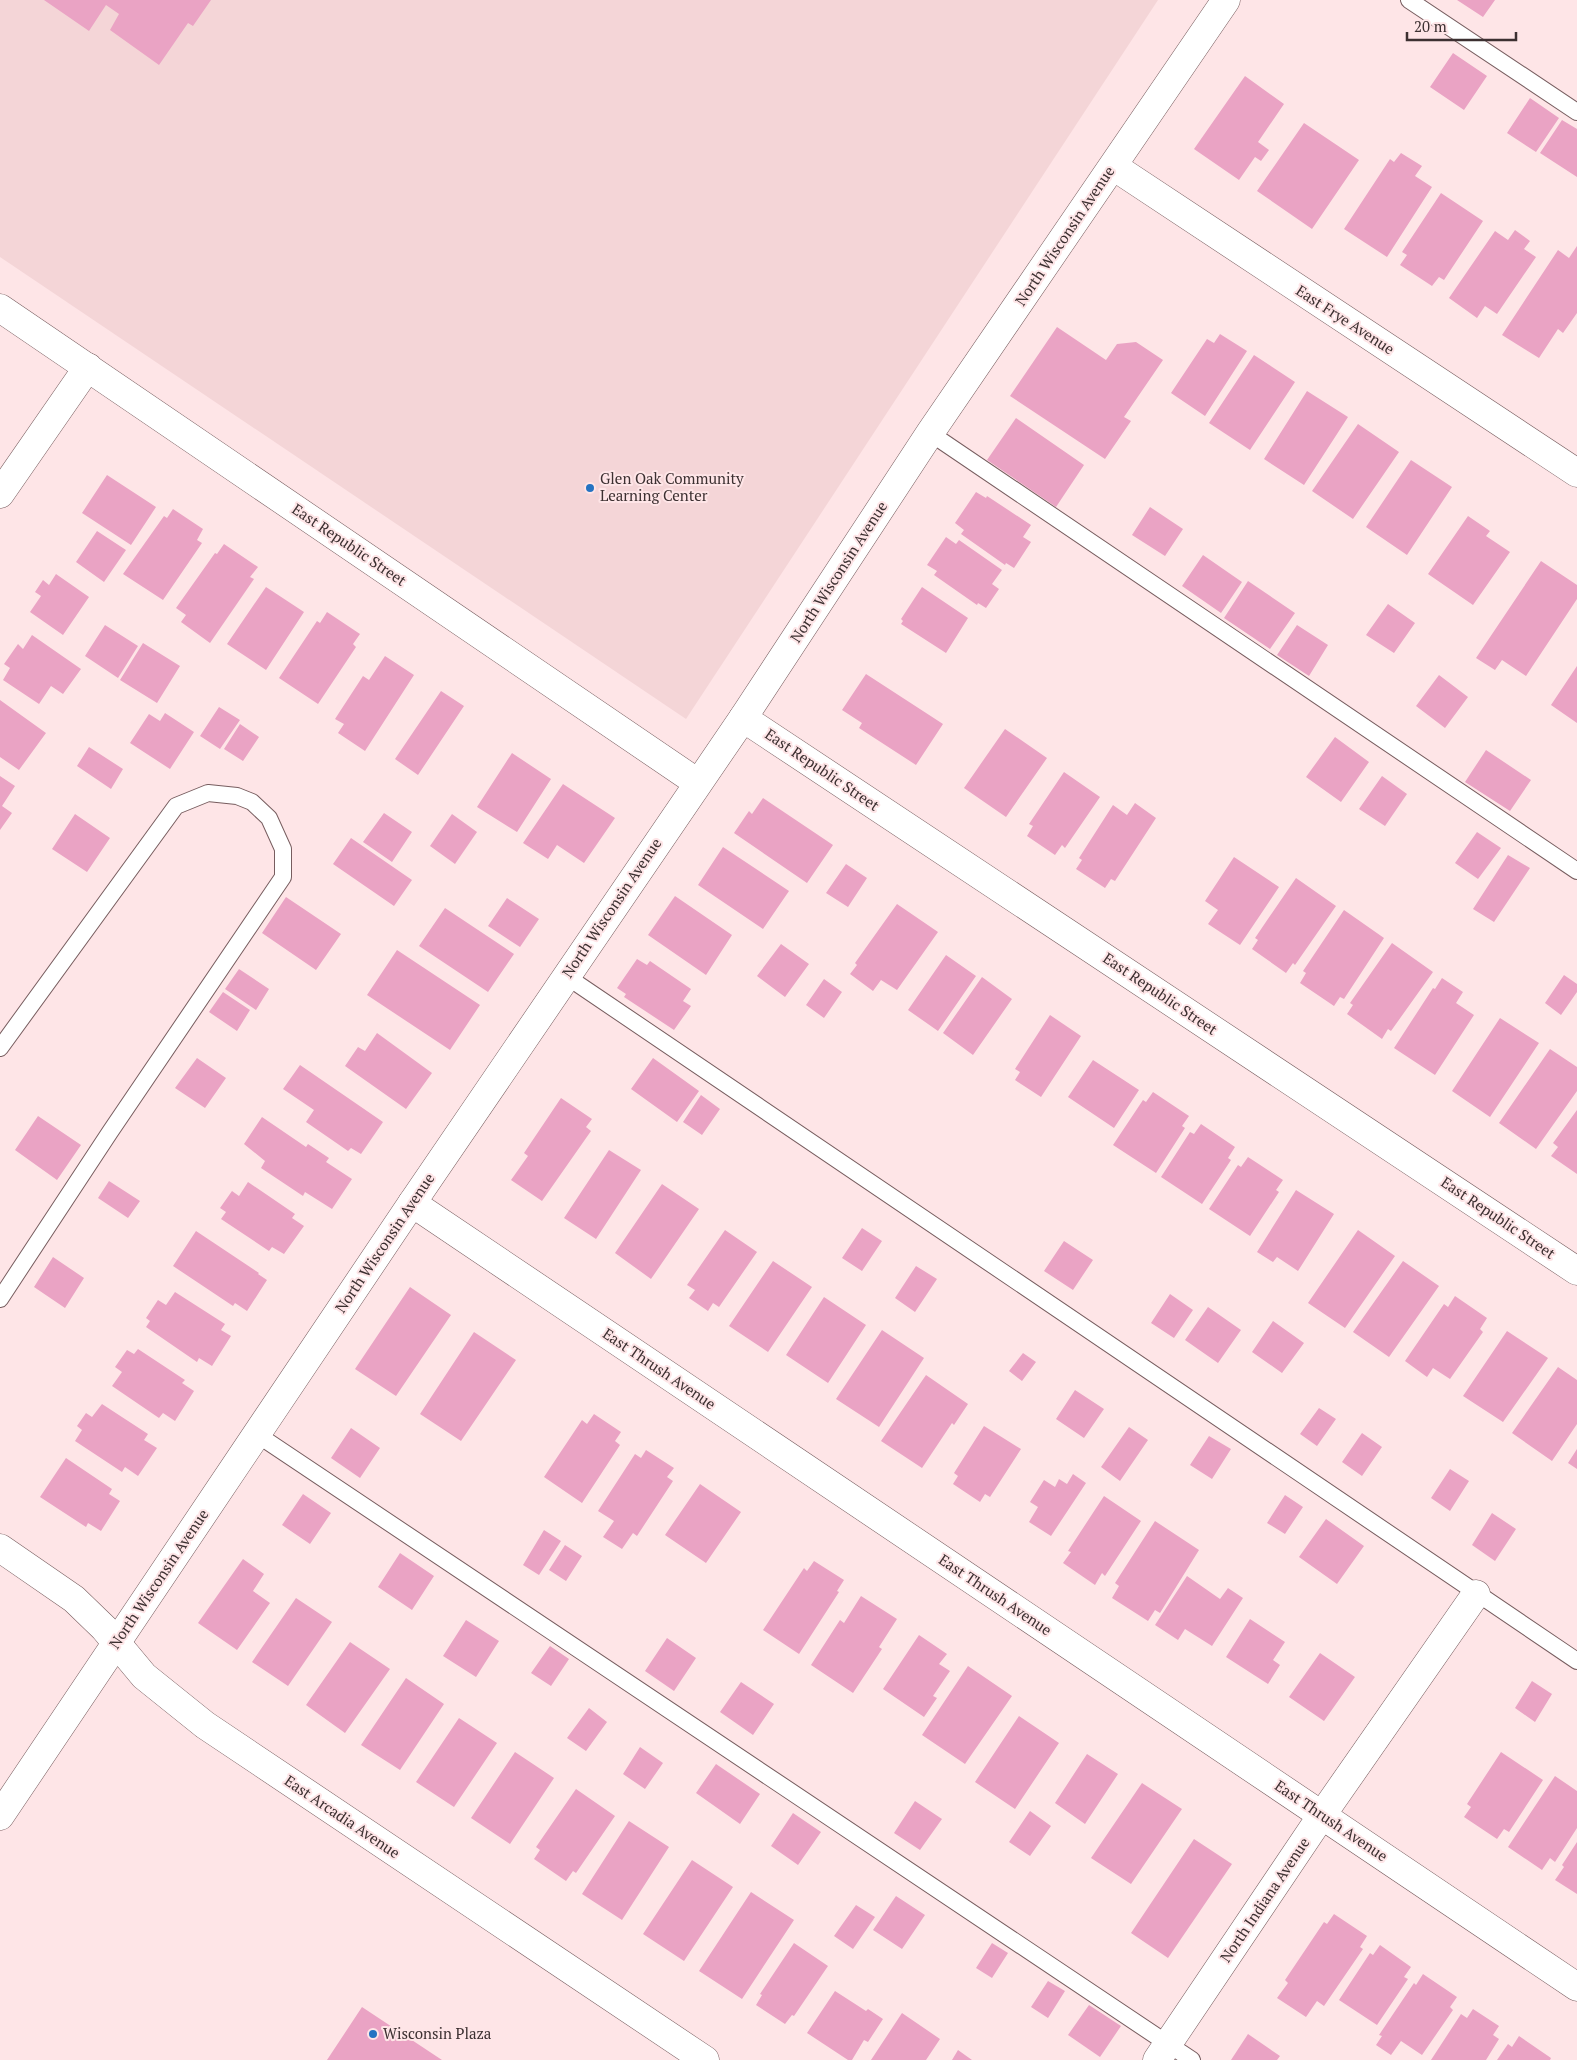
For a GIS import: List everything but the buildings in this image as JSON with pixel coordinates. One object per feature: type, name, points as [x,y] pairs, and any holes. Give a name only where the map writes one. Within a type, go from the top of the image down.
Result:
[{"type":"street","name":"North Wisconsin Avenue","points":[[0,1816],[412,1203],[743,718],[930,433],[1226,0]]},
{"type":"street","name":"East Frye Avenue","points":[[1113,166],[1577,473]]},
{"type":"street","name":"East Republic Street","points":[[0,308],[698,783]]},
{"type":"street","points":[[0,494],[88,367]]},
{"type":"street","name":"East Republic Street","points":[[743,718],[1577,1270]]},
{"type":"street","name":"East Thrush Avenue","points":[[412,1203],[1577,1987]]},
{"type":"street","name":"East Arcadia Avenue","points":[[0,1548],[74,1599],[116,1642],[144,1676],[205,1725],[705,2060]]},
{"type":"street","name":"North Indiana Avenue","points":[[1162,2052],[1322,1815],[1476,1594]]},
{"type":"lane","points":[[1409,0],[1577,112]]},
{"type":"lane","points":[[930,433],[1577,871]]},
{"type":"lane","points":[[0,1048],[176,806],[208,793],[237,796],[252,802],[269,818],[284,849],[283,877],[0,1299]]},
{"type":"lane","points":[[566,976],[1577,1661]]},
{"type":"lane","points":[[258,1434],[1162,2052],[1192,2060]]},
{"type":"shaded area","name":"Glen Oak Community Learning Center","points":[[0,0],[1158,0],[686,719],[0,257]]},
{"type":"place","name":"Glen Oak Community Learning Center","points":[[590,488]]},
{"type":"place","name":"Wisconsin Plaza","points":[[373,2034]]}]
